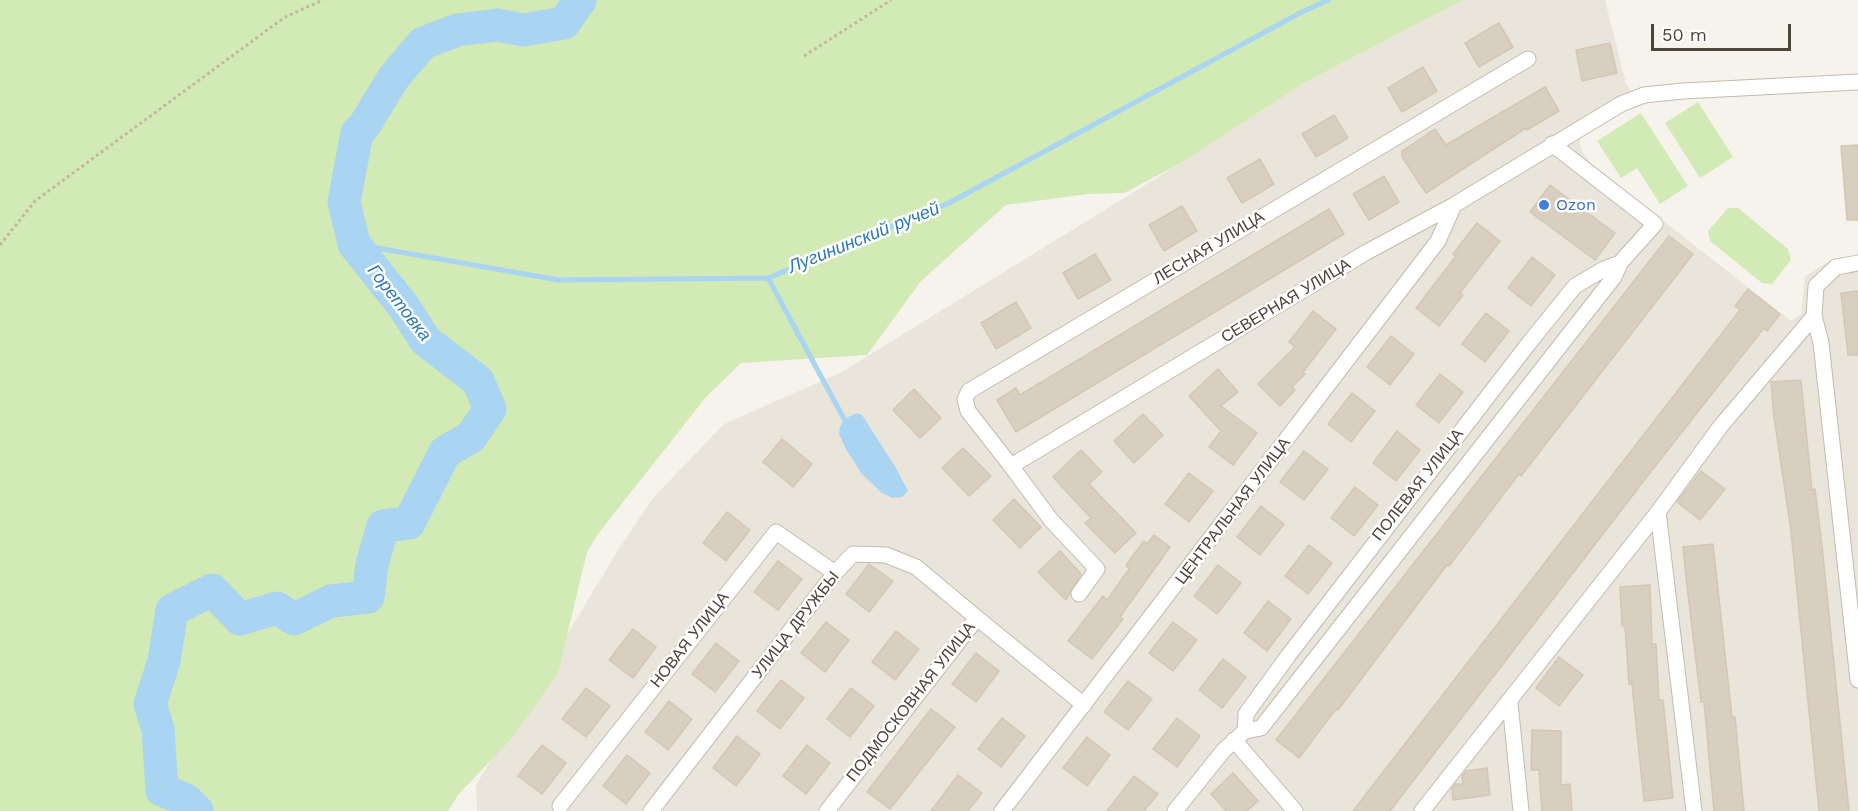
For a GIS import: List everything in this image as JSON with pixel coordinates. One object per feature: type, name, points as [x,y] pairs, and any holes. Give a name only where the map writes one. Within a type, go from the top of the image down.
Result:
[{"type":"street","name":"ЛЕСНАЯ УЛИЦА","points":[[1011,466],[968,411],[965,399],[969,391],[1528,59]]},
{"type":"street","name":"СЕВЕРНАЯ УЛИЦА","points":[[1011,466],[1365,253],[1454,205],[1621,104],[1644,95],[1858,82]]},
{"type":"street","name":"ПОЛЕВАЯ УЛИЦА","points":[[1240,736],[1261,728],[1614,277],[1620,263],[1655,224],[1552,144]]},
{"type":"street","name":"ЦЕНТРАЛЬНАЯ УЛИЦА","points":[[1002,811],[1438,241],[1454,205]]},
{"type":"street","name":"ПОЛЕВАЯ УЛИЦА","points":[[1175,811],[1240,736],[1246,714],[1411,494],[1575,286],[1604,269],[1620,263]]},
{"type":"street","points":[[1858,263],[1836,267],[1816,286],[1814,316],[1821,343],[1858,680]]},
{"type":"street","points":[[1422,811],[1510,703],[1658,512],[1720,427],[1814,316]]},
{"type":"street","points":[[1011,466],[1051,520],[1097,569],[1080,594]]},
{"type":"street","points":[[1411,494],[1432,509]]},
{"type":"street","points":[[1658,512],[1694,811]]},
{"type":"street","name":"НОВАЯ УЛИЦА","points":[[560,806],[776,532],[835,573]]},
{"type":"street","name":"УЛИЦА ДРУЖБЫ","points":[[651,811],[835,573],[853,554],[886,555],[916,567],[977,618]]},
{"type":"street","name":"ПОДМОСКОВНАЯ УЛИЦА","points":[[827,811],[977,618],[1084,705]]},
{"type":"street","points":[[1510,703],[1521,811]]},
{"type":"street","points":[[1240,736],[1295,811]]},
{"type":"path","points":[[0,245],[35,201],[285,17],[323,0]]},
{"type":"path","points":[[804,56],[891,0]]},
{"type":"shaded area","points":[[1463,0],[1605,0],[1626,83],[1639,103],[1589,130],[1579,138],[1582,152],[1592,165],[1791,321],[1801,314],[1805,276],[1833,259],[1858,255],[1858,811],[477,811],[476,785],[618,550],[653,498],[724,424],[840,373],[1181,163],[1304,83]]},
{"type":"green space","points":[[0,0],[1463,0],[1304,83],[1181,163],[1124,193],[1088,194],[1006,205],[921,281],[867,355],[741,363],[706,397],[598,534],[587,552],[558,673],[512,738],[458,795],[448,811],[0,811]]},
{"type":"green space","points":[[1698,102],[1733,157],[1700,178],[1665,123]]},
{"type":"green space","points":[[1641,113],[1688,186],[1660,204],[1637,168],[1621,178],[1597,141]]},
{"type":"green space","points":[[1728,208],[1738,208],[1788,249],[1791,260],[1772,284],[1762,283],[1710,241],[1708,231]]},
{"type":"water","points":[[857,413],[862,415],[896,468],[908,491],[902,497],[893,498],[882,493],[862,474],[846,449],[839,434],[840,427],[844,419]]},
{"type":"building","points":[[1499,23],[1513,47],[1479,67],[1465,43]]},
{"type":"building","points":[[1610,43],[1617,73],[1582,81],[1576,50]]},
{"type":"building","points":[[1423,67],[1437,91],[1402,112],[1388,88]]},
{"type":"building","points":[[1545,87],[1559,111],[1527,130],[1526,128],[1426,193],[1402,157],[1402,151],[1435,129],[1446,145]]},
{"type":"building","points":[[1334,115],[1348,138],[1316,157],[1302,134]]},
{"type":"building","points":[[1858,145],[1858,220],[1847,220],[1841,146]]},
{"type":"building","points":[[1260,159],[1274,184],[1242,203],[1227,178]]},
{"type":"building","points":[[1384,176],[1399,202],[1369,220],[1353,194]]},
{"type":"building","points":[[1550,185],[1615,233],[1595,260],[1530,212]]},
{"type":"building","points":[[1182,206],[1197,231],[1164,251],[1149,225]]},
{"type":"building","points":[[1329,209],[1344,234],[1016,432],[997,400],[1016,388],[1020,395]]},
{"type":"building","points":[[1477,223],[1500,241],[1460,293],[1463,295],[1439,326],[1416,308],[1456,256],[1453,254]]},
{"type":"building","points":[[1669,236],[1693,254],[1521,476],[1519,474],[1449,566],[1447,565],[1299,758],[1276,740]]},
{"type":"building","points":[[1095,254],[1111,280],[1078,299],[1063,273]]},
{"type":"building","points":[[1532,257],[1555,275],[1531,306],[1508,288]]},
{"type":"building","points":[[1748,289],[1780,314],[1767,331],[1764,328],[1656,465],[1390,811],[1353,811],[1740,310],[1735,306]]},
{"type":"building","points":[[1858,291],[1858,355],[1848,355],[1841,293]]},
{"type":"building","points":[[1016,302],[1031,328],[996,349],[981,323]]},
{"type":"building","points":[[1313,311],[1336,329],[1303,372],[1305,374],[1292,387],[1295,390],[1280,406],[1258,384],[1295,347],[1289,342]]},
{"type":"building","points":[[1486,313],[1509,331],[1485,362],[1462,344]]},
{"type":"building","points":[[1391,336],[1414,354],[1390,385],[1367,367]]},
{"type":"building","points":[[1218,369],[1238,392],[1221,406],[1257,433],[1233,465],[1209,447],[1221,431],[1189,396]]},
{"type":"building","points":[[1440,374],[1463,392],[1439,423],[1416,405]]},
{"type":"building","points":[[1801,380],[1812,490],[1815,489],[1822,546],[1849,811],[1819,811],[1791,531],[1774,417],[1771,382]]},
{"type":"building","points":[[914,389],[941,418],[920,438],[893,410]]},
{"type":"building","points":[[1352,393],[1375,411],[1351,442],[1328,424]]},
{"type":"building","points":[[1143,414],[1163,435],[1134,463],[1114,441]]},
{"type":"building","points":[[1397,431],[1420,450],[1396,481],[1373,463]]},
{"type":"building","points":[[782,439],[812,464],[793,487],[763,462]]},
{"type":"building","points":[[963,448],[991,476],[969,496],[942,468]]},
{"type":"building","points":[[1081,450],[1102,472],[1089,484],[1136,533],[1115,553],[1085,523],[1091,518],[1053,477]]},
{"type":"building","points":[[1304,451],[1328,469],[1304,500],[1280,482]]},
{"type":"building","points":[[1701,471],[1725,489],[1700,520],[1677,502]]},
{"type":"building","points":[[1189,473],[1213,491],[1189,522],[1165,504]]},
{"type":"building","points":[[1355,487],[1378,505],[1354,536],[1331,518]]},
{"type":"building","points":[[1014,499],[1041,527],[1020,548],[993,520]]},
{"type":"building","points":[[1261,506],[1284,524],[1260,555],[1237,537]]},
{"type":"building","points":[[727,512],[750,530],[726,561],[703,543]]},
{"type":"building","points":[[1154,535],[1170,547],[1120,617],[1123,619],[1092,659],[1068,641],[1103,596],[1107,600],[1129,569],[1126,565],[1144,541],[1147,544]]},
{"type":"building","points":[[1713,544],[1732,717],[1735,717],[1744,811],[1714,811],[1704,702],[1701,702],[1687,586],[1683,547]]},
{"type":"building","points":[[1309,545],[1332,563],[1308,594],[1285,576]]},
{"type":"building","points":[[1060,551],[1081,574],[1066,600],[1038,572]]},
{"type":"building","points":[[778,561],[802,579],[778,610],[754,592]]},
{"type":"building","points":[[869,564],[893,581],[869,612],[846,594]]},
{"type":"building","points":[[1218,565],[1241,583],[1217,614],[1194,596]]},
{"type":"building","points":[[1650,585],[1652,644],[1656,644],[1659,700],[1663,700],[1673,798],[1644,801],[1632,684],[1629,684],[1625,626],[1622,626],[1620,587]]},
{"type":"building","points":[[1268,601],[1291,619],[1267,651],[1244,633]]},
{"type":"building","points":[[826,622],[849,640],[825,672],[801,653]]},
{"type":"building","points":[[1173,622],[1197,640],[1173,671],[1149,653]]},
{"type":"building","points":[[633,629],[656,647],[633,678],[609,660]]},
{"type":"building","points":[[896,631],[919,649],[895,680],[872,662]]},
{"type":"building","points":[[716,643],[739,661],[715,692],[692,674]]},
{"type":"building","points":[[976,653],[999,671],[976,702],[952,684]]},
{"type":"building","points":[[1559,657],[1583,675],[1559,706],[1536,688]]},
{"type":"building","points":[[1223,659],[1246,677],[1222,708],[1199,690]]},
{"type":"building","points":[[781,680],[804,698],[780,729],[757,711]]},
{"type":"building","points":[[1128,681],[1152,699],[1128,730],[1104,712]]},
{"type":"building","points":[[586,688],[610,706],[586,737],[562,719]]},
{"type":"building","points":[[851,688],[874,706],[850,737],[827,719]]},
{"type":"building","points":[[669,701],[692,719],[668,750],[645,732]]},
{"type":"building","points":[[931,709],[955,727],[890,809],[867,792]]},
{"type":"building","points":[[1002,718],[1025,736],[1001,767],[978,749]]},
{"type":"building","points":[[1177,718],[1200,736],[1177,767],[1153,749]]},
{"type":"building","points":[[1532,730],[1561,731],[1561,785],[1570,784],[1572,811],[1542,811],[1539,770],[1531,770]]},
{"type":"building","points":[[737,736],[760,754],[736,786],[713,768]]},
{"type":"building","points":[[1087,737],[1110,755],[1087,786],[1063,768]]},
{"type":"building","points":[[542,745],[566,763],[542,794],[518,776]]},
{"type":"building","points":[[807,745],[830,763],[806,794],[783,776]]},
{"type":"building","points":[[627,755],[650,773],[626,804],[603,786]]},
{"type":"building","points":[[1487,768],[1490,795],[1453,800],[1452,789],[1455,784],[1463,784],[1462,776],[1466,771]]},
{"type":"building","points":[[1233,773],[1258,801],[1247,811],[1226,811],[1211,794]]},
{"type":"building","points":[[958,775],[982,793],[968,811],[931,811]]},
{"type":"building","points":[[1134,776],[1158,794],[1144,811],[1107,811]]},
{"type":"waterway","name":"Горетовка","points":[[197,811],[186,800],[162,790],[158,729],[150,704],[164,661],[172,610],[212,590],[240,619],[277,608],[294,619],[331,601],[368,597],[372,564],[383,526],[409,523],[445,452],[471,437],[490,409],[478,381],[425,340],[404,307],[354,244],[344,202],[357,133],[364,126],[394,77],[423,43],[458,30],[497,25],[523,30],[564,23],[580,0]]},
{"type":"waterway","name":"Лугининский ручей","points":[[354,244],[559,280],[768,278],[949,203],[1328,0]]},
{"type":"waterway","points":[[768,278],[844,419]]},
{"type":"place","name":"Ozon","points":[[1544,205]]}]
